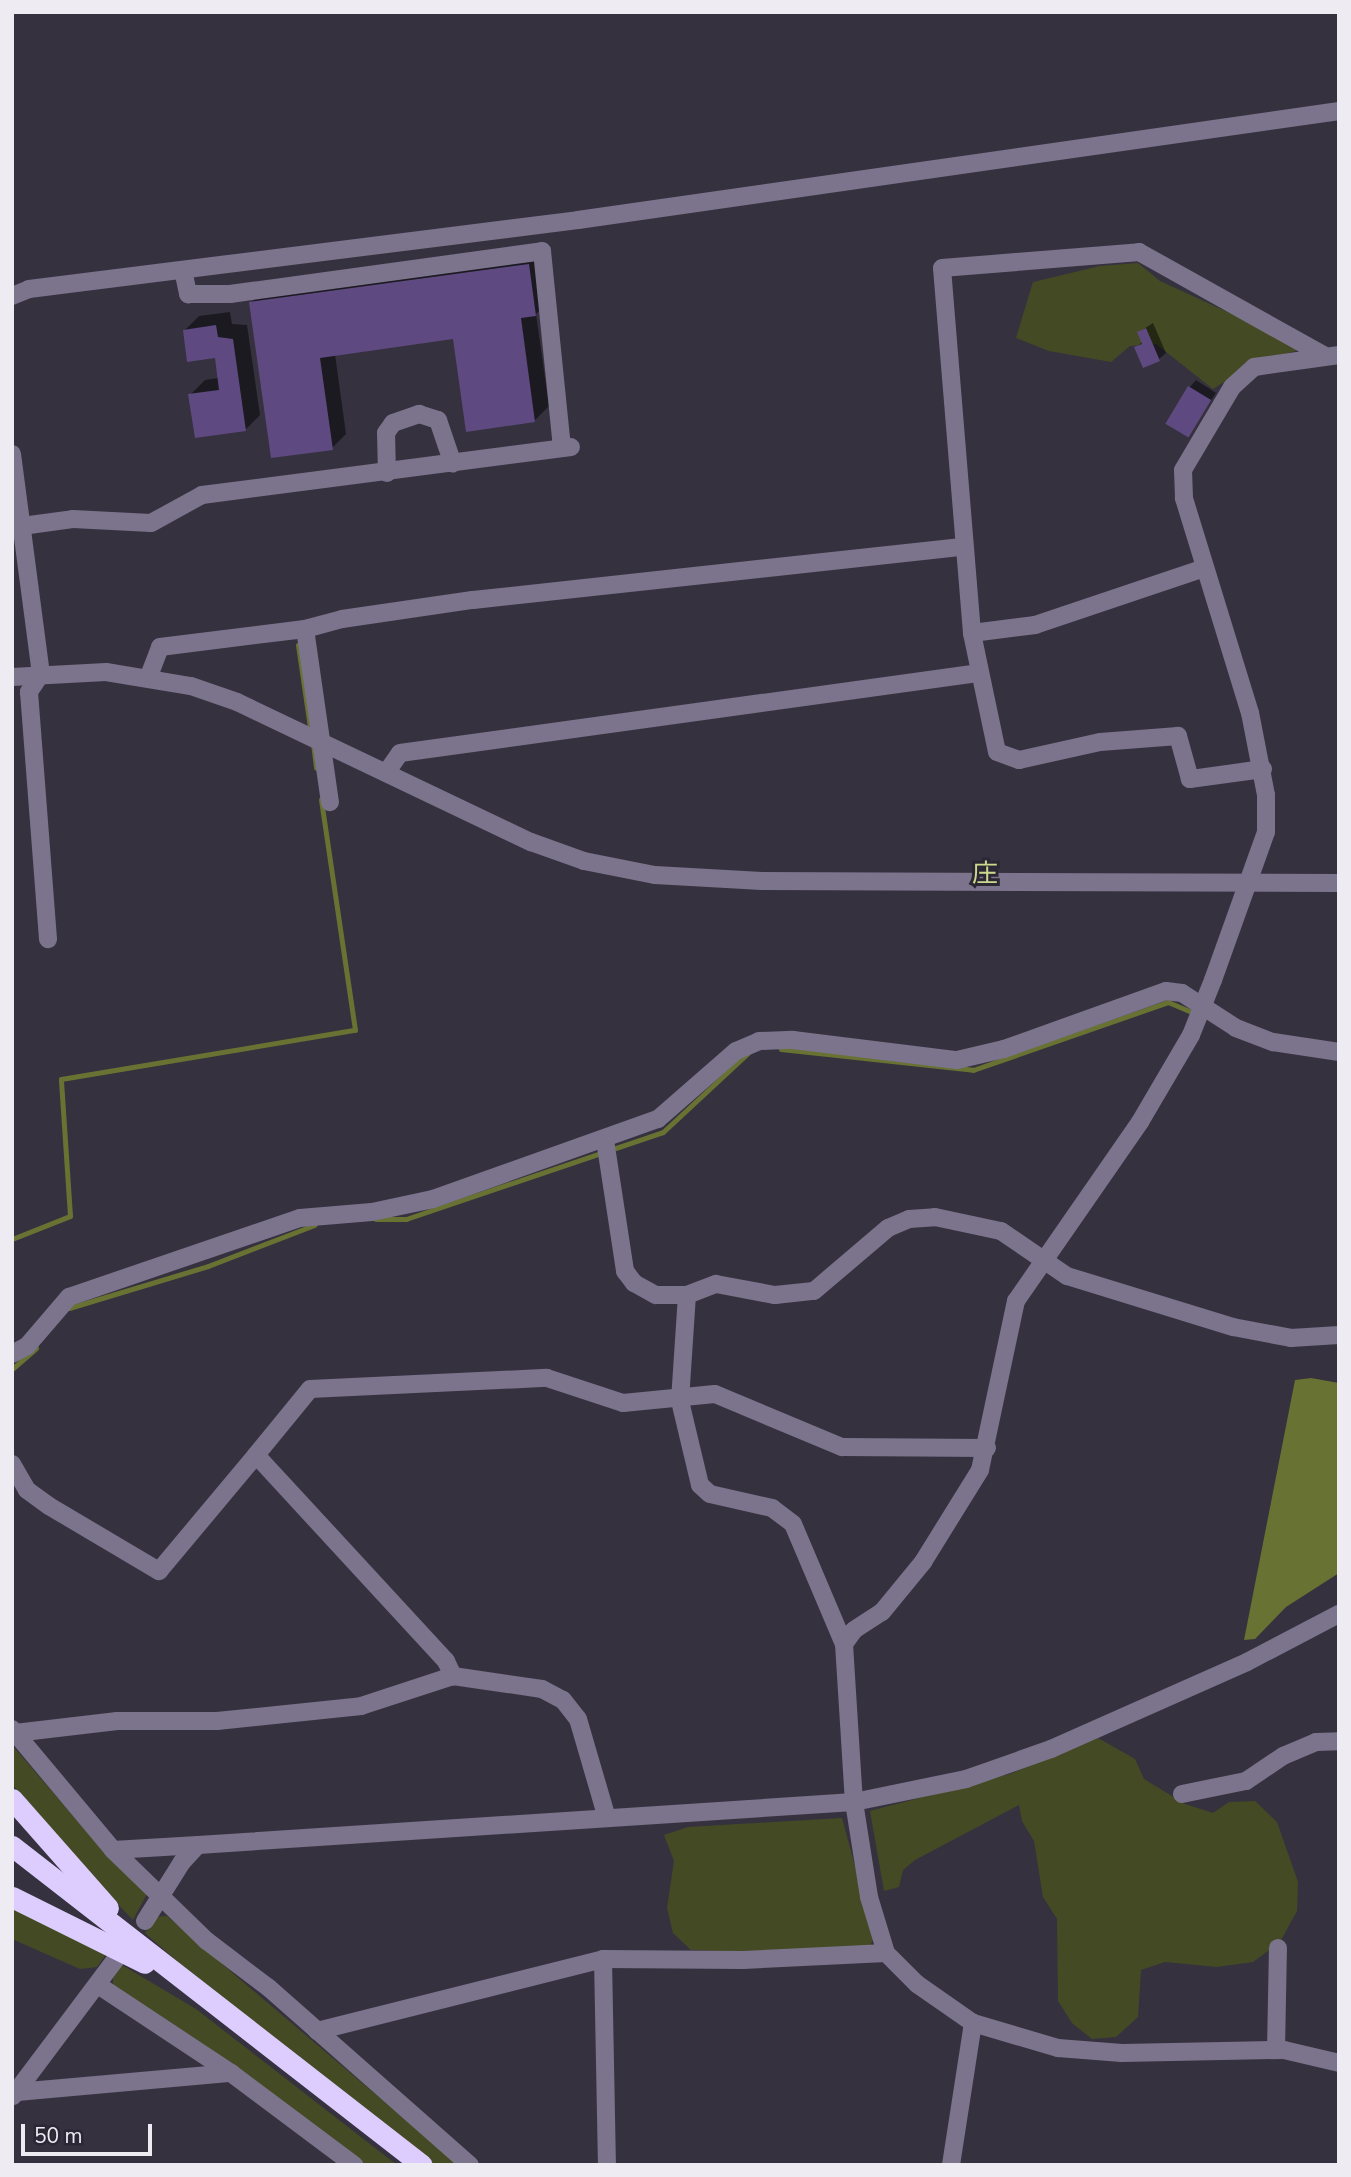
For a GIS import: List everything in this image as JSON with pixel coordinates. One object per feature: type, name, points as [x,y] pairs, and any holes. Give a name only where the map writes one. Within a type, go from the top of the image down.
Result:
[{"type":"highway","points":[[12,1799],[144,1954]]},
{"type":"highway","points":[[12,1846],[405,2165]]},
{"type":"highway","points":[[12,1864],[144,1954],[422,2165]]},
{"type":"highway","points":[[12,1897],[144,1954]]},
{"type":"street","points":[[12,296],[29,289],[578,220],[1339,111]]},
{"type":"street","points":[[22,526],[73,519],[151,523],[202,495],[387,473],[568,447],[542,251],[230,294],[188,294],[183,270]]},
{"type":"street","points":[[1263,769],[1190,779],[1178,737],[1100,742],[1019,760],[1006,758],[992,744],[985,683],[979,673],[972,633],[942,268],[1139,252],[1331,355]]},
{"type":"street","points":[[844,1644],[855,1630],[882,1612],[923,1562],[979,1470],[986,1448],[1016,1301],[1040,1261],[1140,1122],[1191,1035],[1230,934],[1245,882],[1266,832],[1263,769],[1250,713],[1184,498],[1183,470],[1206,425],[1233,387],[1254,367],[1331,355]]},
{"type":"street","points":[[387,473],[386,433],[393,423],[419,414],[438,419],[453,464]]},
{"type":"street","points":[[12,454],[41,674],[29,692],[48,939]]},
{"type":"street","points":[[149,676],[160,648],[305,629],[342,619],[473,600],[964,547]]},
{"type":"street","points":[[972,633],[1035,625],[1205,568]]},
{"type":"street","points":[[305,629],[330,802]]},
{"type":"street","points":[[386,774],[400,753],[979,673]]},
{"type":"street","points":[[12,677],[41,674],[149,676],[237,702],[531,842],[584,861],[655,875],[762,881],[1339,883]]},
{"type":"street","points":[[12,1354],[27,1346],[69,1297],[300,1218],[372,1212],[433,1199],[658,1119],[736,1051],[759,1041],[793,1040],[957,1060],[1004,1049],[1166,992],[1182,993],[1236,1028],[1273,1042],[1339,1052]]},
{"type":"street","points":[[605,1140],[625,1271],[634,1283],[656,1295],[687,1295],[716,1284],[775,1295],[814,1291],[888,1227],[909,1219],[936,1217],[1001,1231],[1040,1261],[1067,1276],[1233,1327],[1291,1338],[1339,1335]]},
{"type":"street","points":[[687,1295],[680,1401],[700,1485],[710,1494],[772,1508],[793,1524],[844,1644],[855,1802],[869,1897],[886,1953],[917,1984],[973,2023],[1058,2048],[1122,2053],[1276,2050],[1339,2063]]},
{"type":"street","points":[[12,1464],[27,1490],[49,1506],[159,1571],[310,1388],[547,1378],[623,1403],[680,1401],[715,1394],[842,1447],[986,1448]]},
{"type":"street","points":[[256,1455],[446,1661],[453,1676]]},
{"type":"street","points":[[113,1850],[855,1802],[966,1779],[1051,1749],[1247,1662],[1339,1614]]},
{"type":"street","points":[[14,1731],[117,1721],[217,1721],[361,1706],[453,1676],[542,1689],[563,1700],[578,1719],[607,1818]]},
{"type":"street","points":[[14,1731],[113,1850],[207,1941],[317,2031],[470,2165]]},
{"type":"street","points":[[1182,1794],[1230,1786],[1316,1742],[1339,1741]]},
{"type":"street","points":[[145,1921],[181,1862],[198,1845]]},
{"type":"street","points":[[1276,2050],[1278,1948]]},
{"type":"street","points":[[317,2031],[604,1959],[743,1960],[886,1953]]},
{"type":"street","points":[[15,2095],[116,1959]]},
{"type":"street","points":[[604,1959],[607,2165]]},
{"type":"street","points":[[98,1986],[231,2073],[354,2165]]},
{"type":"street","points":[[951,2165],[973,2023]]},
{"type":"street","points":[[15,2095],[231,2073]]},
{"type":"shaded area","points":[[1138,263],[1160,281],[1295,343],[1296,351],[1258,360],[1213,389],[1156,344],[1130,346],[1111,362],[1049,351],[1016,338],[1033,282],[1100,266]]},
{"type":"shaded area","points":[[1311,1378],[1339,1383],[1339,1573],[1286,1607],[1255,1639],[1244,1640],[1295,1380]]},
{"type":"shaded area","points":[[1098,1738],[1135,1759],[1144,1779],[1185,1804],[1213,1813],[1229,1802],[1255,1801],[1277,1822],[1298,1882],[1297,1911],[1280,1942],[1253,1962],[1217,1967],[1165,1962],[1141,1970],[1138,2017],[1116,2037],[1092,2039],[1072,2023],[1058,2001],[1057,1919],[1043,1897],[1034,1841],[1022,1821],[1019,1805],[915,1860],[903,1870],[899,1887],[884,1891],[870,1811],[1010,1774]]},
{"type":"shaded area","points":[[12,1745],[106,1854],[148,1892],[133,1920],[60,1844],[12,1784]]},
{"type":"shaded area","points":[[842,1818],[874,1936],[870,1947],[782,1953],[691,1950],[673,1933],[667,1908],[674,1861],[664,1835],[688,1827]]},
{"type":"shaded area","points":[[12,1907],[105,1956],[97,1967],[80,1969],[12,1939]]},
{"type":"shaded area","points":[[167,1916],[459,2165],[431,2165],[211,1991],[145,1933],[157,1917]]},
{"type":"shaded area","points":[[122,1965],[196,2009],[397,2165],[365,2165],[113,1988],[113,1978]]},
{"type":"building","points":[[529,264],[536,316],[521,318],[535,422],[466,432],[453,339],[320,358],[333,450],[271,458],[249,302]]},
{"type":"building","points":[[216,325],[218,337],[233,339],[246,431],[195,438],[188,394],[219,390],[215,358],[187,362],[183,330]]},
{"type":"building","points":[[1146,328],[1160,361],[1143,368],[1134,347],[1142,344],[1137,332]]},
{"type":"building","points":[[1188,386],[1211,400],[1188,438],[1165,424]]},
{"type":"waterway","points":[[298,645],[311,734]]},
{"type":"waterway","points":[[313,743],[316,768]]},
{"type":"waterway","points":[[12,1239],[70,1216],[61,1079],[355,1030],[321,799]]},
{"type":"waterway","points":[[781,1049],[973,1070],[1168,1002],[1189,1011]]},
{"type":"waterway","points":[[376,1219],[406,1219],[663,1132],[748,1053]]},
{"type":"waterway","points":[[69,1308],[208,1266],[314,1225]]},
{"type":"waterway","points":[[12,1369],[36,1348]]},
{"type":"district","name":"庄","points":[[985,874]]}]
